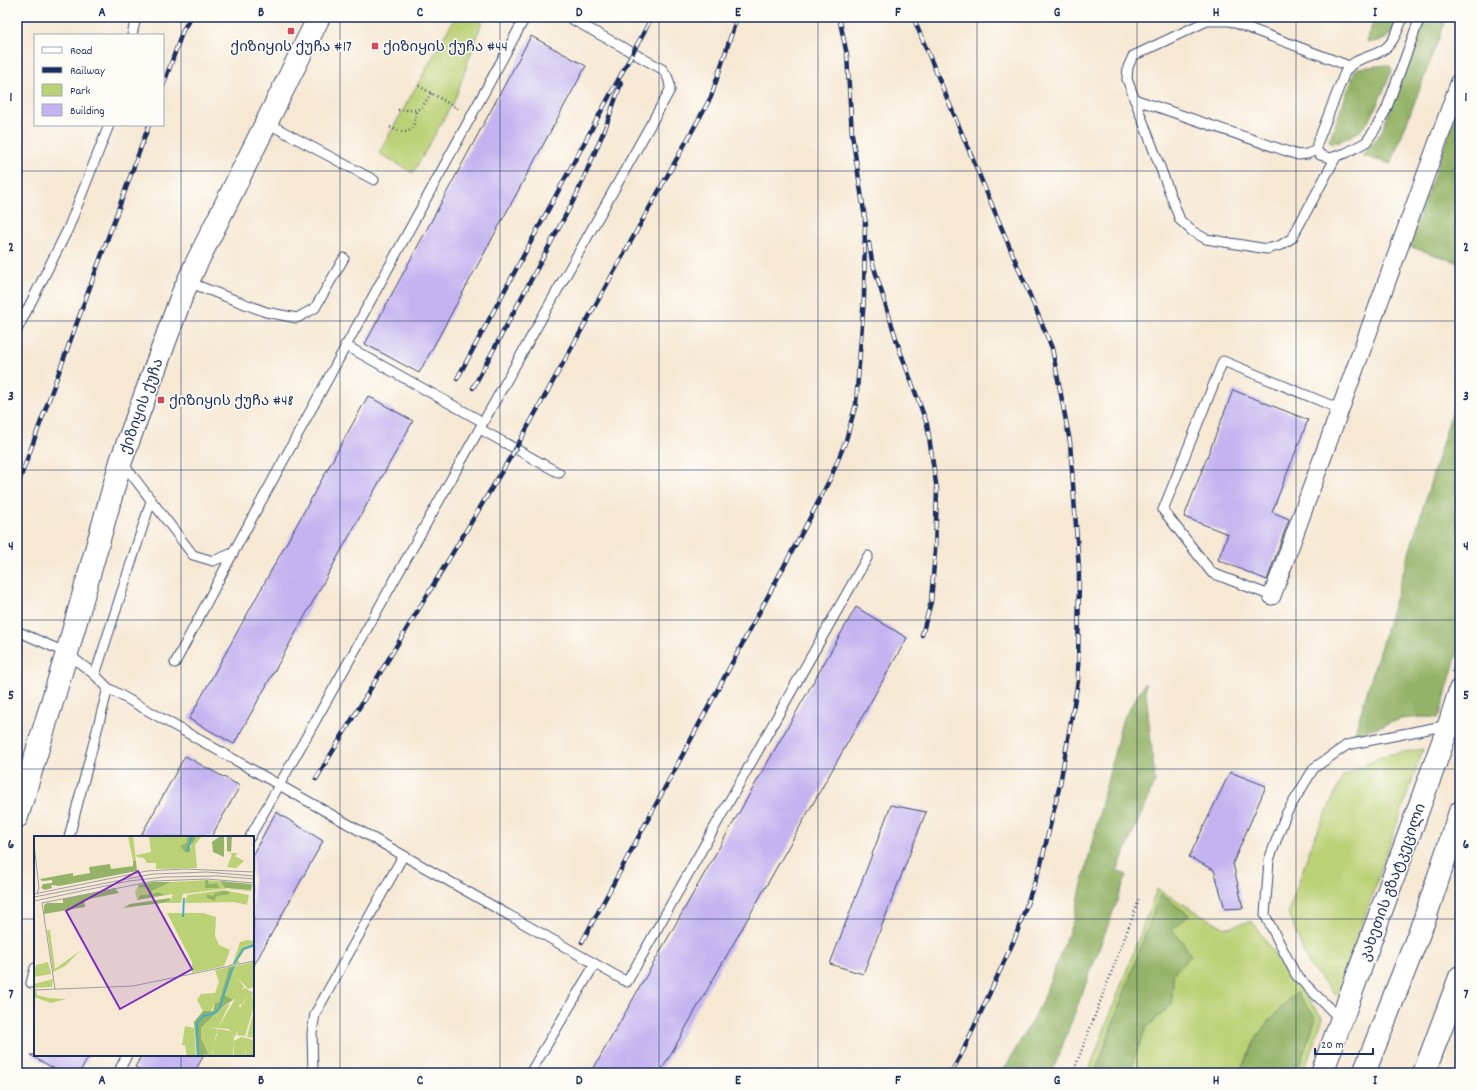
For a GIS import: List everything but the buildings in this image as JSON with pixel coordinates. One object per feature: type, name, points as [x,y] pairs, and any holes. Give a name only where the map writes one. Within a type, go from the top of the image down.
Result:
[{"type":"main road","name":"ქიზიყის ქუჩა","points":[[17,817],[67,653],[121,461],[188,282],[267,122],[316,18]]},
{"type":"main road","name":"კახეთის გზატკეცილი","points":[[1322,1073],[1449,725],[1460,690]]},
{"type":"main road","points":[[1364,1073],[1425,918],[1460,812]]},
{"type":"main road","points":[[1424,1073],[1460,977]]},
{"type":"street","points":[[1272,596],[1460,81]]},
{"type":"lane","points":[[132,34],[136,17]]},
{"type":"lane","points":[[175,663],[345,346],[526,17]]},
{"type":"lane","points":[[251,836],[670,90],[670,81],[662,69],[568,17]]},
{"type":"lane","points":[[1403,17],[1395,36],[1388,47],[1377,54],[1355,61],[1345,72],[1317,144],[1317,150],[1325,157],[1336,157],[1355,148],[1366,142],[1374,131],[1386,110],[1420,17]]},
{"type":"lane","points":[[1336,157],[1292,238],[1281,245],[1267,249],[1206,239],[1192,231],[1180,220],[1127,79],[1128,67],[1133,56],[1208,21],[1230,21],[1349,66]]},
{"type":"lane","points":[[1134,98],[1298,155],[1307,154],[1317,150]]},
{"type":"lane","points":[[267,122],[374,180]]},
{"type":"lane","points":[[17,330],[68,229],[109,126]]},
{"type":"lane","points":[[188,282],[266,312],[297,318],[315,308],[344,258]]},
{"type":"lane","points":[[345,346],[481,425],[559,473]]},
{"type":"lane","points":[[1272,596],[1212,573],[1163,510],[1223,362],[1340,409]]},
{"type":"lane","points":[[121,461],[192,555],[213,561],[233,553]]},
{"type":"lane","points":[[95,675],[151,501]]},
{"type":"lane","points":[[17,631],[67,653],[95,675],[108,688],[627,982],[868,556]]},
{"type":"lane","points":[[69,836],[108,688]]},
{"type":"lane","points":[[1341,1020],[1296,975],[1265,915],[1269,860],[1271,854],[1286,814],[1314,768],[1347,745],[1449,725]]},
{"type":"lane","points":[[313,1073],[312,1033],[315,1014],[403,856]]},
{"type":"lane","points":[[530,1073],[594,964]]},
{"type":"lane","points":[[31,983],[34,972]]},
{"type":"lane","points":[[120,1073],[120,1069],[126,1056]]},
{"type":"path","points":[[419,86],[471,116]]},
{"type":"path","points":[[398,110],[416,110],[422,108],[431,93]]},
{"type":"path","points":[[390,127],[399,132],[405,132],[411,129],[415,120],[416,110]]},
{"type":"path","points":[[1073,1073],[1139,900]]},
{"type":"green space","points":[[455,17],[480,17],[482,22],[455,99],[413,173],[379,153]]},
{"type":"green space","points":[[1375,17],[1398,17],[1388,37],[1380,41],[1367,42],[1368,36]]},
{"type":"green space","points":[[1425,17],[1447,17],[1391,164],[1362,156],[1381,133]]},
{"type":"green space","points":[[1386,65],[1391,67],[1392,71],[1372,116],[1360,131],[1339,142],[1331,143],[1329,141],[1355,71],[1358,68]]},
{"type":"green space","points":[[1460,104],[1460,263],[1408,246]]},
{"type":"green space","points":[[1460,385],[1460,643],[1439,718],[1422,717],[1401,719],[1354,735]]},
{"type":"green space","points":[[1145,683],[1155,781],[1117,871],[1127,875],[1052,1073],[1002,1073],[1040,1006],[1073,921],[1122,721]]},
{"type":"green space","points":[[1423,749],[1337,996],[1309,966],[1288,913],[1312,843],[1343,776],[1385,755]]},
{"type":"green space","points":[[1157,889],[1225,928],[1252,921],[1286,971],[1323,1018],[1303,1073],[1296,1073],[1316,1018],[1296,992],[1258,1035],[1239,1073],[1132,1073],[1131,1067],[1146,1028],[1172,1004],[1173,974],[1191,956],[1182,941],[1172,930],[1189,915],[1160,894],[1095,1073],[1088,1073]]},
{"type":"green space","points":[[1160,894],[1189,915],[1172,930],[1182,941],[1191,956],[1173,974],[1172,1004],[1146,1028],[1131,1067],[1132,1073],[1095,1073]]},
{"type":"green space","points":[[1296,992],[1316,1018],[1296,1073],[1239,1073],[1258,1035]]},
{"type":"railway","points":[[164,83],[183,30],[191,17]]},
{"type":"railway","points":[[457,379],[652,17]]},
{"type":"railway","points":[[316,779],[516,448],[711,97],[737,17]]},
{"type":"railway","points":[[839,17],[847,55],[852,134],[866,225]]},
{"type":"railway","points":[[913,17],[1052,348],[1070,442],[1079,568],[1078,681],[1060,784],[1041,864],[1015,938],[963,1051],[951,1073]]},
{"type":"railway","points":[[473,388],[577,194],[606,126],[621,83]]},
{"type":"railway","points":[[17,487],[149,126]]},
{"type":"railway","points":[[582,942],[811,516],[831,477],[846,440],[856,404],[864,298],[865,220]]},
{"type":"railway","points":[[869,243],[872,261],[899,348],[927,424],[937,490],[935,551],[931,602],[922,635]]},
{"type":"place","name":"ქიზიყის ქუჩა #17","points":[[291,31]]},
{"type":"place","name":"ქიზიყის ქუჩა #44","points":[[375,46]]},
{"type":"place","name":"ქიზიყის ქუჩა #48","points":[[161,400]]}]
